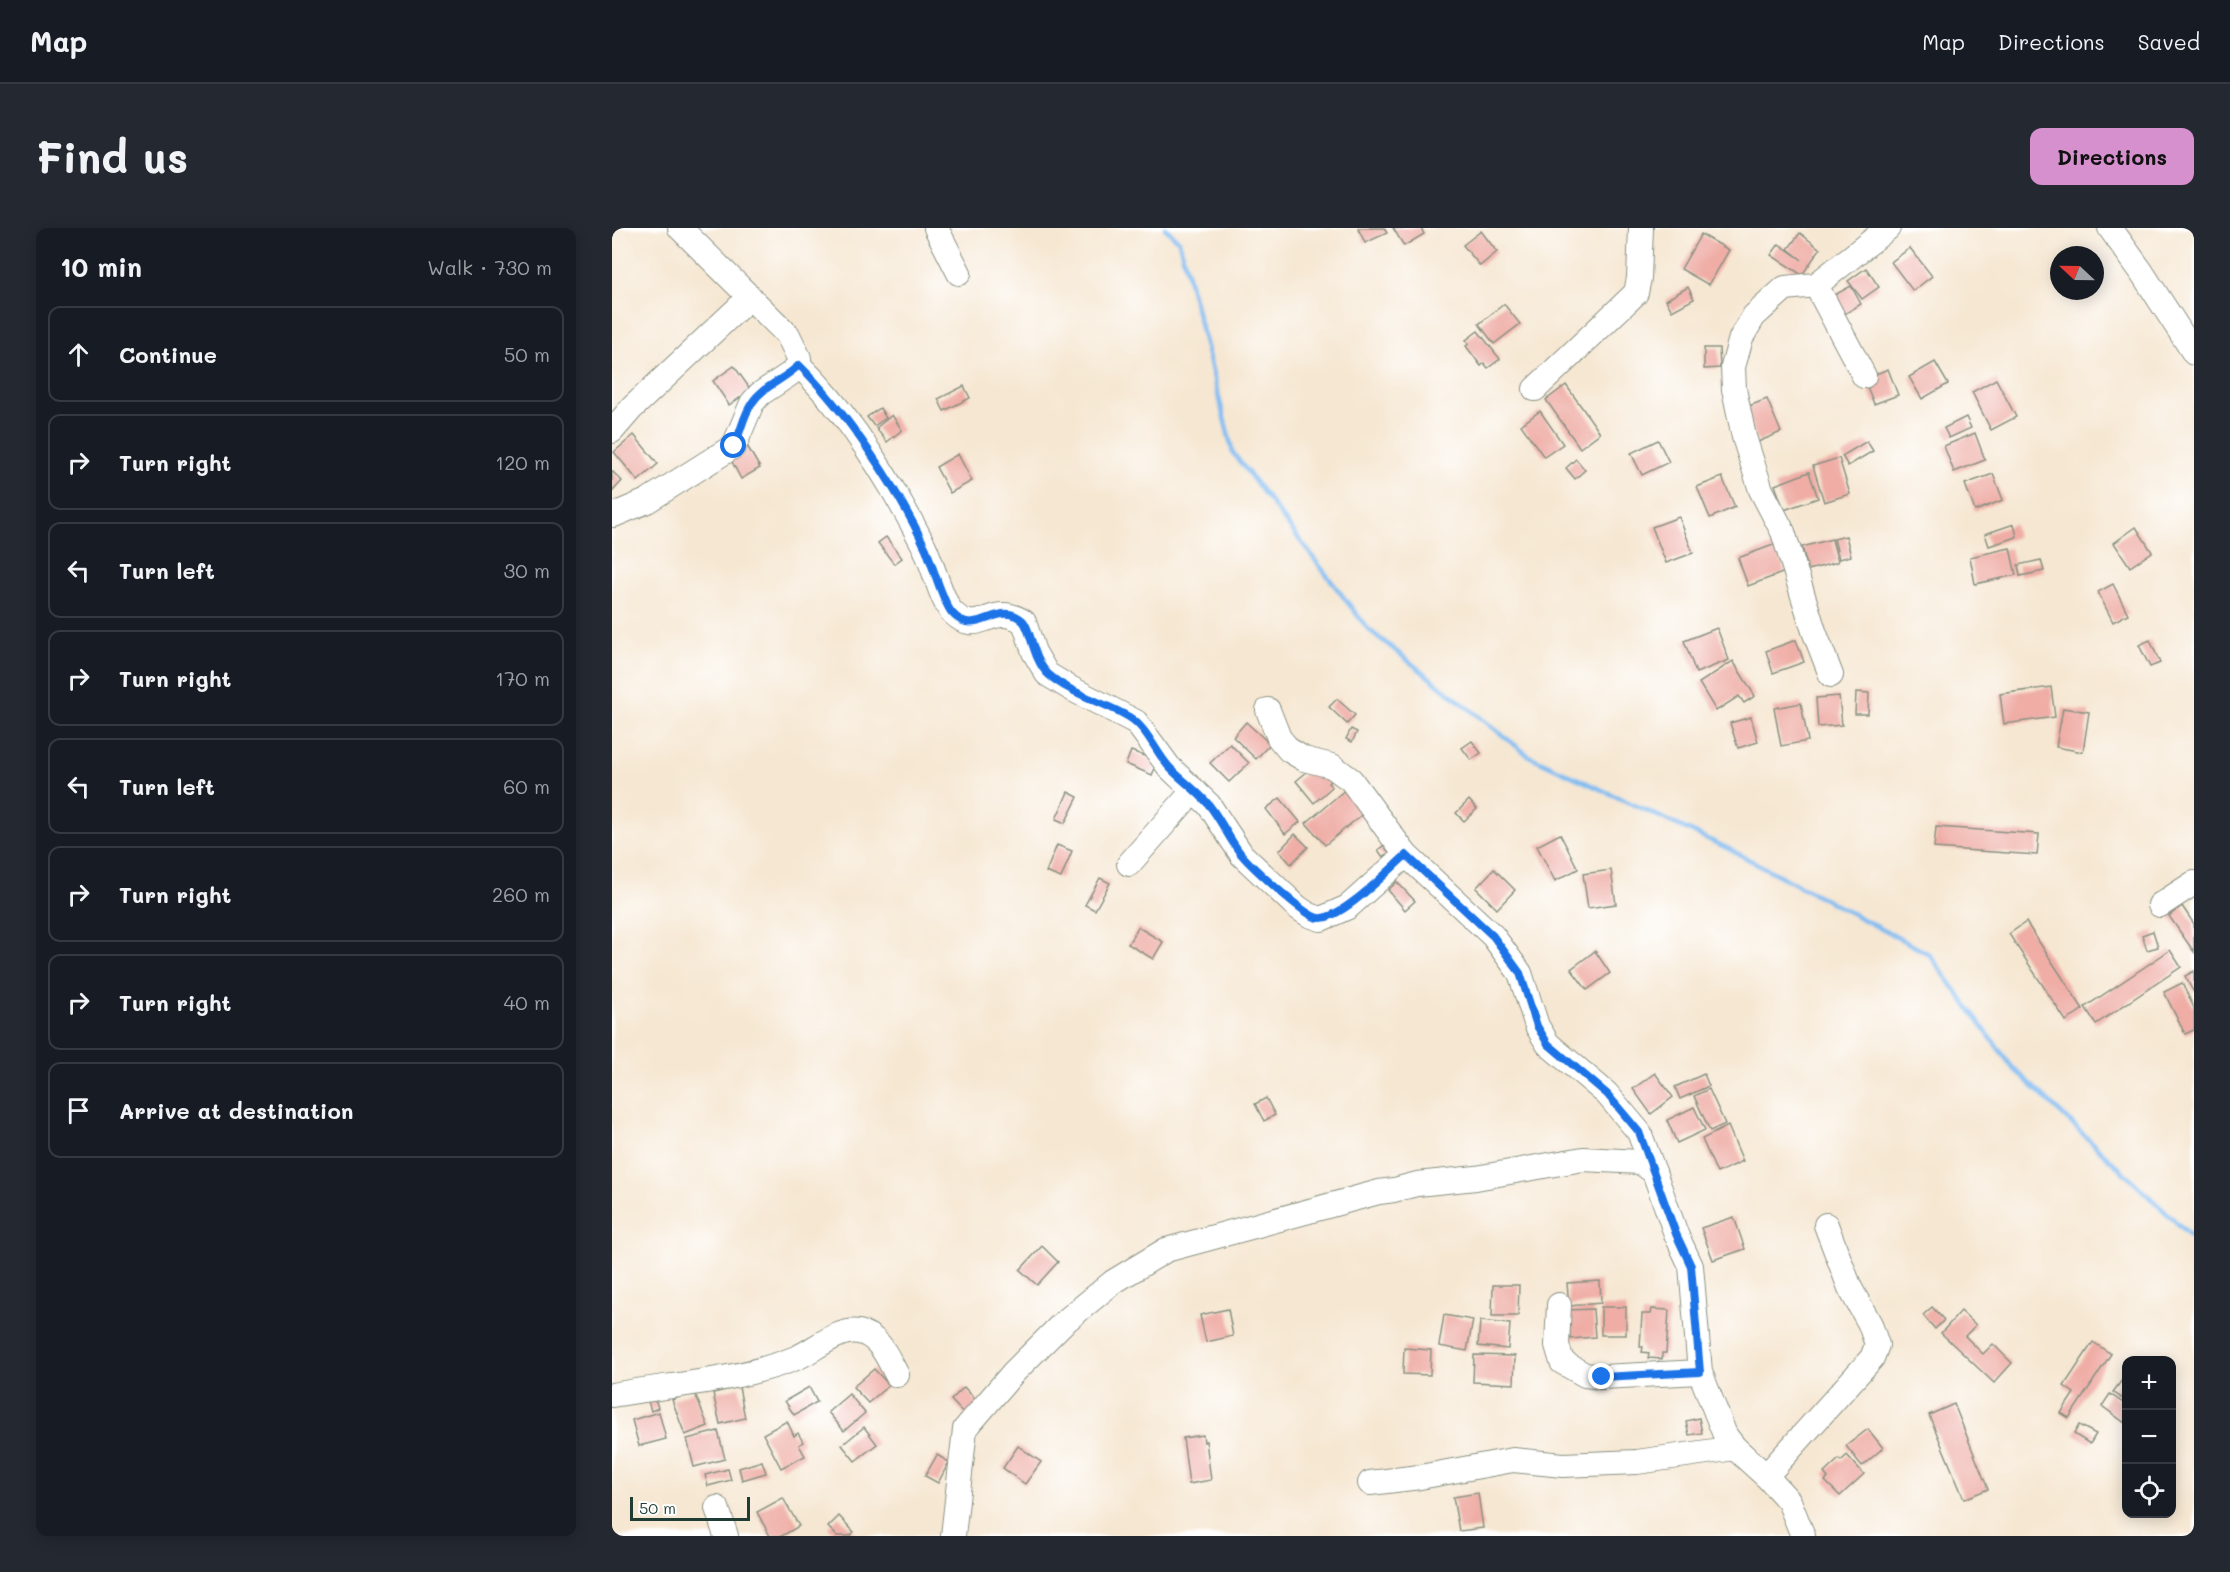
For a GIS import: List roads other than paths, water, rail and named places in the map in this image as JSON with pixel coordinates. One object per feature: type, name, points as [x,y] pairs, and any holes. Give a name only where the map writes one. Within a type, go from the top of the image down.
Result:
[{"type":"street","points":[[614,514],[647,501],[734,446],[752,403],[759,394],[790,374],[799,365],[800,358],[788,335],[680,228]]},
{"type":"street","points":[[936,228],[959,273]]},
{"type":"street","points":[[1535,389],[1636,293],[1639,278],[1641,228]]},
{"type":"street","points":[[1831,675],[1810,621],[1783,532],[1761,490],[1744,437],[1734,389],[1733,367],[1740,338],[1754,316],[1785,288],[1816,285],[1888,228]]},
{"type":"street","points":[[2110,228],[2142,271],[2194,353]]},
{"type":"street","points":[[1816,285],[1864,376]]},
{"type":"street","points":[[612,431],[632,408],[750,297]]},
{"type":"street","points":[[799,365],[821,386],[898,497],[925,549],[951,612],[964,621],[974,624],[1005,613],[1024,622],[1034,652],[1047,674],[1136,722],[1169,767],[1209,805],[1242,855],[1298,907],[1309,915],[1321,919],[1348,907],[1406,855]]},
{"type":"street","points":[[1268,710],[1279,738],[1289,750],[1304,759],[1332,766],[1351,780],[1406,855],[1493,936],[1520,973],[1537,1026],[1548,1044],[1607,1094],[1639,1132],[1676,1234],[1691,1266],[1700,1372],[1725,1435],[1735,1448],[1789,1501],[1803,1536]]},
{"type":"street","points":[[1129,864],[1194,790]]},
{"type":"street","points":[[2160,905],[2194,883]]},
{"type":"street","points":[[953,1536],[965,1429],[1013,1373],[1062,1324],[1113,1282],[1166,1250],[1379,1192],[1417,1184],[1476,1178],[1582,1160],[1640,1162],[1654,1172]]},
{"type":"street","points":[[1766,1476],[1872,1358],[1876,1345],[1870,1324],[1850,1288],[1826,1225]]},
{"type":"street","points":[[1559,1305],[1557,1345],[1562,1362],[1585,1375],[1602,1377],[1700,1372]]},
{"type":"street","points":[[612,1395],[757,1370],[797,1358],[845,1333],[859,1332],[872,1337],[884,1350],[897,1376]]},
{"type":"street","points":[[1370,1483],[1420,1478],[1513,1460],[1563,1465],[1637,1462],[1735,1448]]},
{"type":"street","points":[[717,1508],[726,1536]]},
{"type":"waterway","points":[[1165,228],[1179,241],[1233,453],[1368,629],[1529,756],[1729,849],[1929,954],[2012,1067],[2194,1239]]}]
